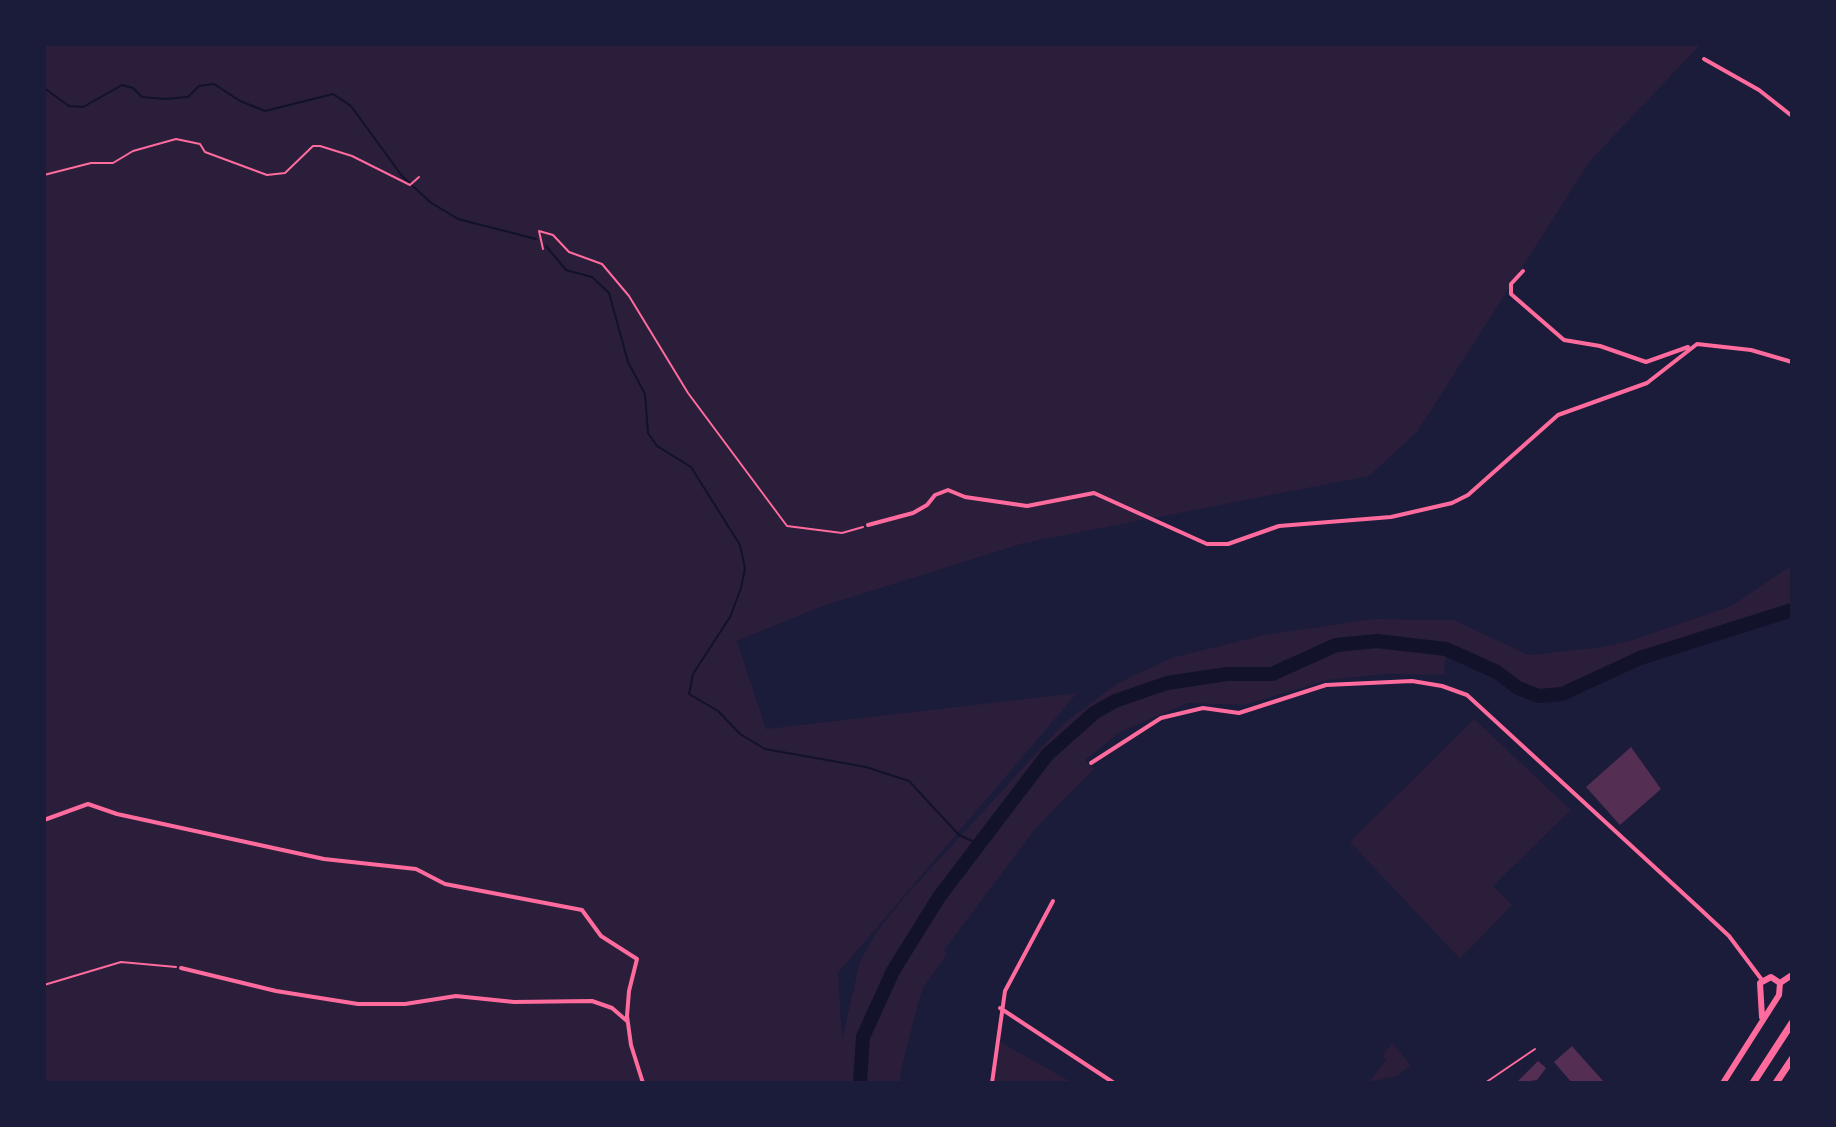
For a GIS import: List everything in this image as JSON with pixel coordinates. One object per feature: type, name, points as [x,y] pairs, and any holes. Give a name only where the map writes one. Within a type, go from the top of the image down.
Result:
[{"type":"highway","points":[[1753,1083],[1792,1023]]},
{"type":"highway","points":[[1776,1083],[1792,1059]]},
{"type":"main road","points":[[1780,983],[1792,975]]},
{"type":"main road","points":[[1723,1083],[1782,989],[1773,977],[1762,980],[1759,989],[1763,997],[1761,1022]]},
{"type":"main road","points":[[1763,997],[1777,997]]},
{"type":"street","points":[[1704,59],[1759,90],[1792,116]]},
{"type":"street","points":[[1523,271],[1511,284],[1511,294],[1564,340],[1600,346],[1646,362],[1680,347],[1706,342],[1792,362]]},
{"type":"street","points":[[868,525],[913,513],[927,505],[935,495],[948,490],[965,497],[1027,506],[1094,493],[1126,504],[1207,544],[1228,544],[1279,526],[1391,517],[1452,503],[1468,495],[1558,415],[1647,383],[1690,347]]},
{"type":"street","points":[[1091,763],[1161,718],[1203,708],[1239,713],[1326,685],[1412,681],[1442,686],[1467,695],[1699,908],[1729,936],[1762,980]]},
{"type":"street","points":[[44,820],[88,804],[324,859],[416,869],[435,881],[457,887],[582,910],[601,936],[634,955],[637,964],[629,991],[628,1023],[643,1083]]},
{"type":"street","points":[[992,1083],[1000,1008],[1009,978],[1053,901]]},
{"type":"street","points":[[181,968],[276,991],[358,1004],[405,1004],[456,996],[514,1002],[592,1001],[612,1008],[628,1023]]},
{"type":"street","points":[[1000,1008],[1114,1083]]},
{"type":"lane","points":[[1485,1083],[1535,1049]]},
{"type":"path","points":[[44,175],[91,163],[113,163],[133,151],[176,139],[200,144],[205,152],[267,175],[285,173],[313,146],[320,146],[352,156],[410,185],[419,177]]},
{"type":"path","points":[[543,249],[539,231],[553,235],[569,252],[602,264],[629,296],[688,393],[787,526],[842,533],[868,525]]},
{"type":"path","points":[[44,985],[121,962],[159,963],[181,968]]},
{"type":"shaded area","points":[[44,44],[1701,44],[1590,161],[1417,432],[1369,476],[1024,543],[820,607],[737,641],[766,729],[1077,693],[838,973],[842,1040],[860,961],[875,934],[902,900],[1063,724],[1118,683],[1171,658],[1264,635],[1373,619],[1453,620],[1529,655],[1596,648],[1630,641],[1731,606],[1792,565],[1792,610],[1632,662],[1562,694],[1539,696],[1518,688],[1497,672],[1446,650],[1444,675],[1385,674],[1328,680],[1244,705],[1188,703],[1120,732],[1085,760],[1094,769],[1035,829],[944,950],[947,954],[923,988],[900,1074],[902,1083],[44,1083]]},
{"type":"shaded area","points":[[1474,719],[1571,810],[1493,886],[1512,905],[1460,959],[1350,842]]},
{"type":"shaded area","points":[[1000,1042],[1073,1083],[994,1083]]},
{"type":"shaded area","points":[[1392,1043],[1411,1065],[1397,1076],[1369,1082],[1386,1060],[1382,1056]]},
{"type":"building","points":[[1631,747],[1661,789],[1620,825],[1586,787]]},
{"type":"building","points":[[1572,1046],[1605,1083],[1572,1083],[1554,1062]]},
{"type":"building","points":[[1538,1061],[1546,1068],[1537,1080],[1516,1083]]},
{"type":"waterway","points":[[44,88],[69,106],[83,107],[122,85],[133,88],[142,97],[164,99],[188,97],[199,86],[214,84],[240,101],[265,111],[333,94],[351,106],[402,176],[430,202],[458,219],[536,239]]},
{"type":"waterway","points":[[546,246],[566,270],[592,277],[609,293],[628,362],[645,394],[648,433],[657,446],[691,467],[740,545],[745,568],[741,588],[730,617],[693,674],[689,694],[718,711],[740,734],[765,749],[866,767],[909,781],[959,835],[979,844]]},
{"type":"waterway","points":[[860,1083],[863,1037],[893,971],[939,897],[1047,755],[1094,713],[1115,701],[1167,683],[1227,674],[1272,674],[1336,645],[1377,641],[1446,649],[1497,672],[1518,688],[1539,696],[1562,694],[1640,658],[1792,610]]}]
